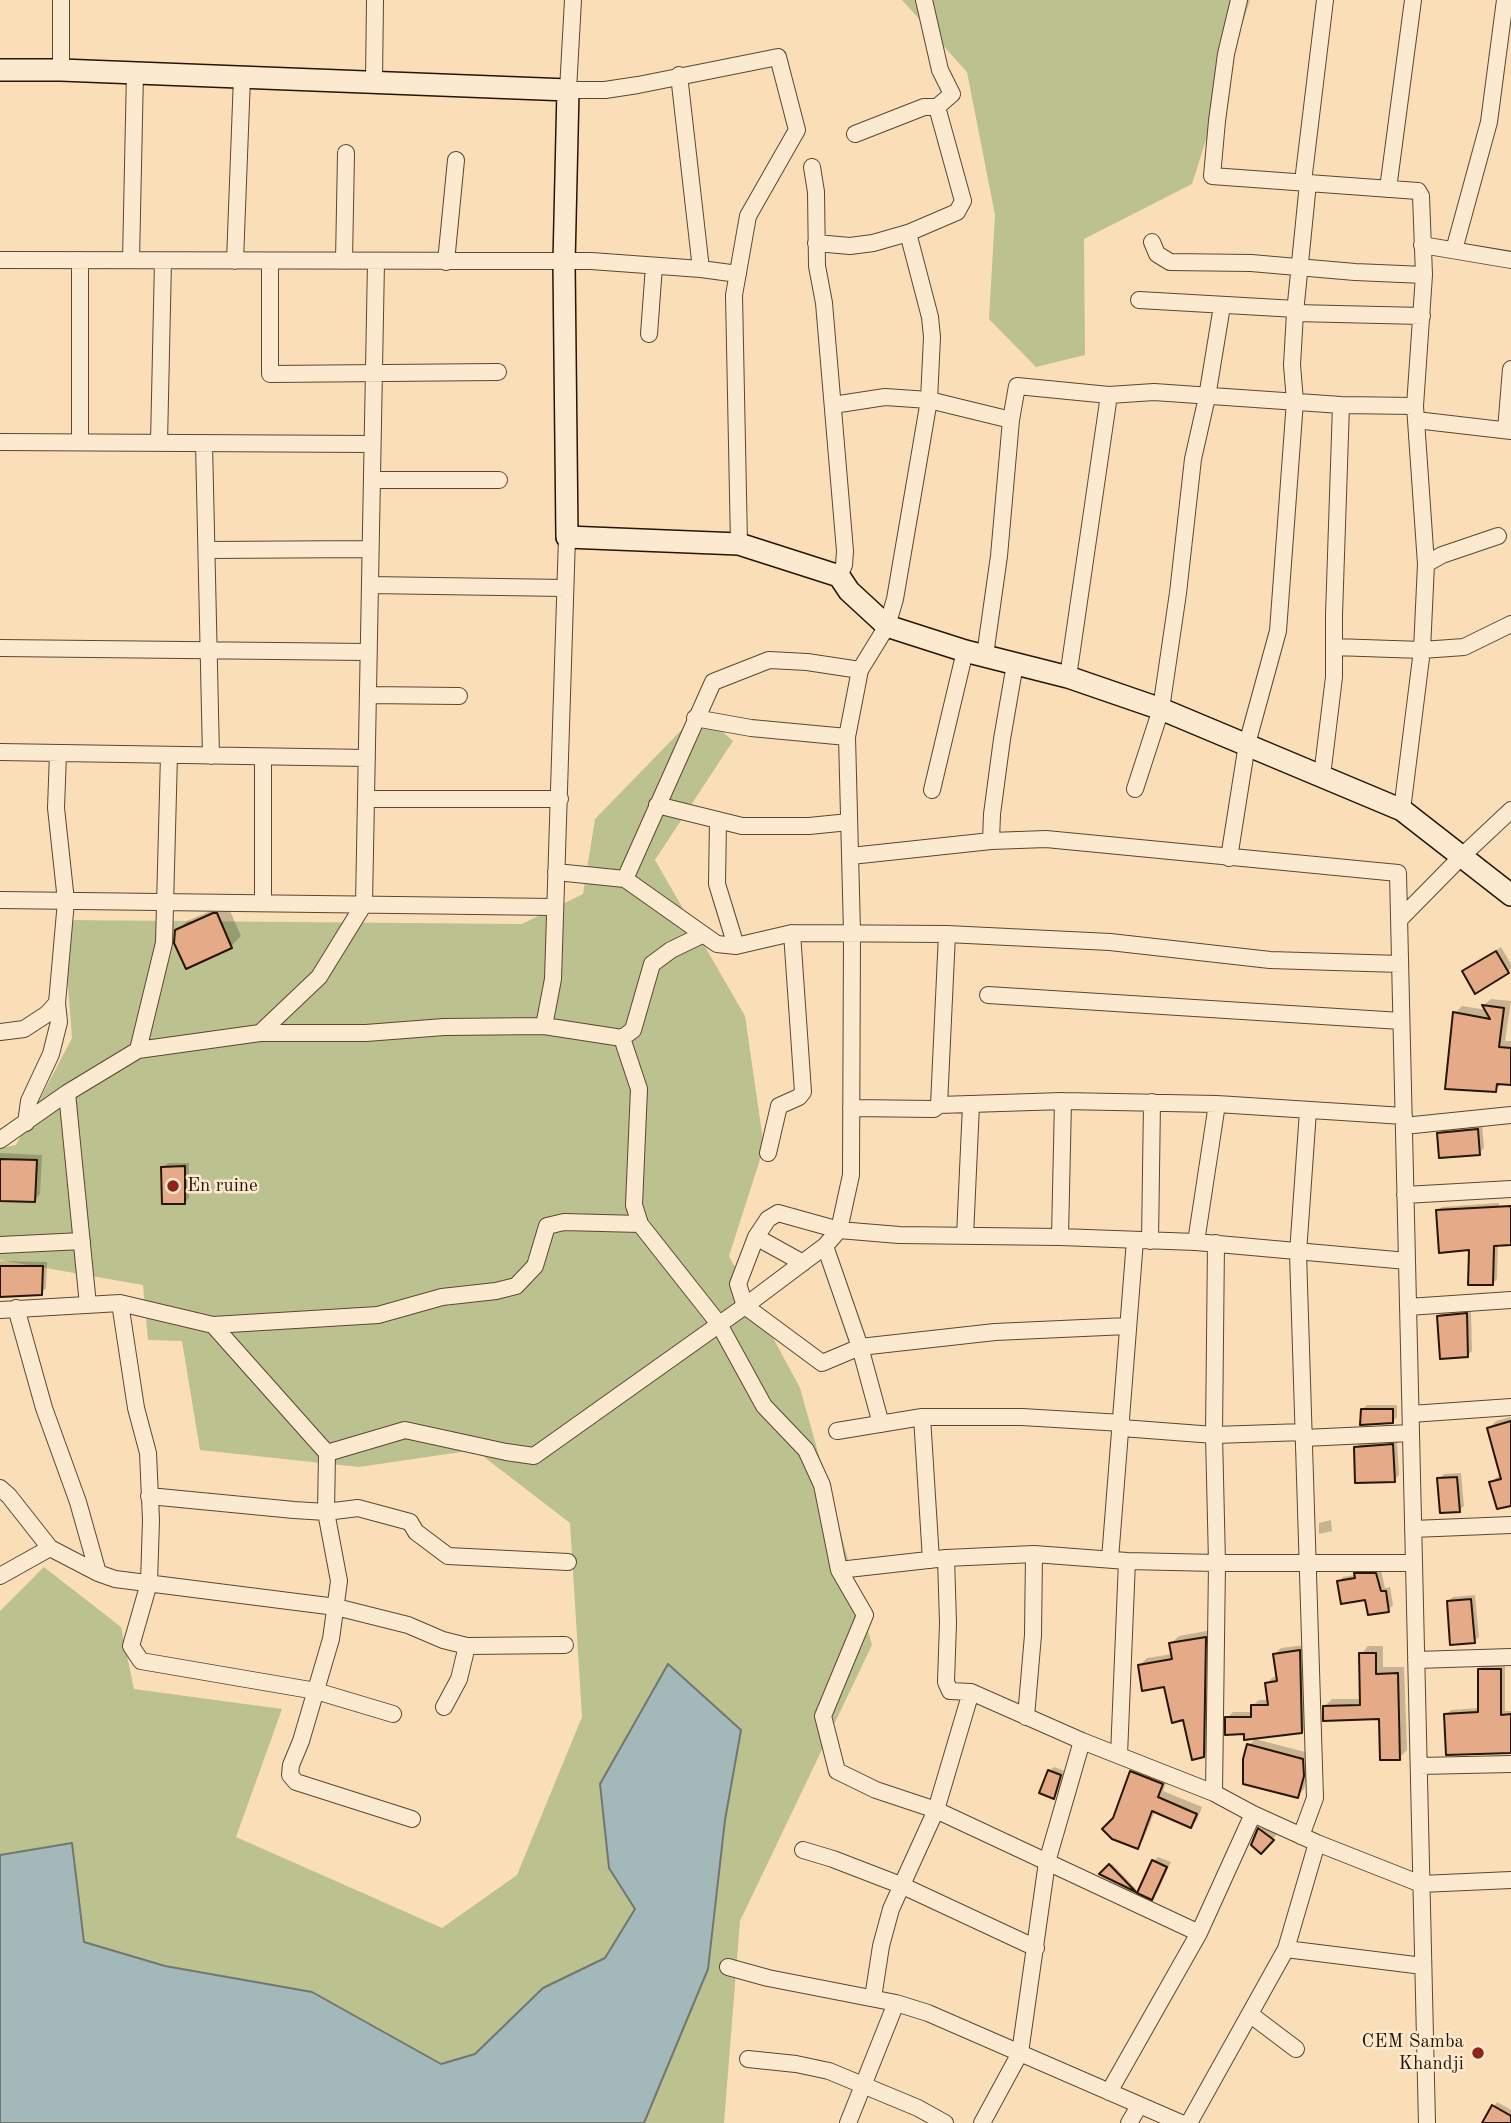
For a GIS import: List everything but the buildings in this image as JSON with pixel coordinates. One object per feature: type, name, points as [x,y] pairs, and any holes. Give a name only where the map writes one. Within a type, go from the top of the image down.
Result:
[{"type":"street","points":[[61,0],[61,70]]},
{"type":"street","points":[[374,81],[375,0]]},
{"type":"street","points":[[544,1026],[553,979],[560,799],[566,537],[564,263],[573,0]]},
{"type":"street","points":[[855,134],[924,107],[937,107],[952,94],[940,70],[924,0]]},
{"type":"street","points":[[1239,0],[1226,54],[1212,176],[1420,193],[1424,275],[1416,413],[1426,564],[1422,650],[1402,810]]},
{"type":"street","points":[[1229,858],[1247,744],[1277,636],[1295,401],[1292,365],[1295,311],[1325,0]]},
{"type":"street","points":[[1388,189],[1413,0]]},
{"type":"street","points":[[1454,250],[1489,122],[1504,47],[1506,0]]},
{"type":"street","points":[[0,70],[135,72],[605,90],[778,57],[797,130],[748,216],[733,309],[739,544]]},
{"type":"street","points":[[131,260],[135,72]]},
{"type":"street","points":[[679,75],[701,269]]},
{"type":"street","points":[[235,261],[242,77]]},
{"type":"street","points":[[816,243],[850,246],[873,243],[908,233],[957,212],[963,201],[937,107]]},
{"type":"street","points":[[344,261],[346,153]]},
{"type":"street","points":[[446,262],[457,160]]},
{"type":"street","points":[[812,167],[816,192],[816,243],[845,551],[844,565],[839,576]]},
{"type":"street","points":[[327,1453],[405,1430],[534,1456],[745,1306],[825,1246],[839,1230],[851,1175],[852,932],[847,737],[860,670],[887,626],[895,599],[929,400],[932,337],[930,317],[908,233]]},
{"type":"street","points":[[1152,242],[1157,254],[1170,262],[1251,263],[1424,275]]},
{"type":"street","points":[[1422,245],[1511,260]]},
{"type":"street","points":[[0,260],[592,261],[738,274]]},
{"type":"street","points":[[80,260],[80,442]]},
{"type":"street","points":[[159,443],[163,261]]},
{"type":"street","points":[[270,261],[270,374],[498,372]]},
{"type":"street","points":[[261,1033],[318,978],[364,904],[376,262]]},
{"type":"street","points":[[649,334],[654,267]]},
{"type":"street","points":[[1139,300],[1295,311],[1422,316]]},
{"type":"street","points":[[1135,789],[1161,709],[1178,593],[1193,459],[1207,397],[1222,306]]},
{"type":"street","points":[[932,790],[975,653],[999,556],[1011,420],[1017,386],[1108,395],[1154,392],[1341,405],[1416,413],[1509,431],[1511,369]]},
{"type":"street","points":[[1068,677],[1108,395]]},
{"type":"street","points":[[833,405],[885,397],[929,400],[1011,420]]},
{"type":"street","points":[[1322,776],[1334,677],[1341,405]]},
{"type":"street","points":[[0,442],[372,444]]},
{"type":"street","points":[[204,443],[212,755]]},
{"type":"street","points":[[372,480],[499,481]]},
{"type":"street","points":[[1426,564],[1442,555],[1498,536]]},
{"type":"street","points":[[566,537],[739,544],[839,576],[849,591],[887,626],[975,653],[1068,677],[1161,709],[1402,810],[1511,895]]},
{"type":"street","points":[[207,550],[370,549]]},
{"type":"street","points":[[370,585],[565,589]]},
{"type":"street","points":[[1334,647],[1422,650],[1464,647],[1511,624]]},
{"type":"street","points":[[0,648],[369,652]]},
{"type":"street","points":[[625,879],[713,682],[769,660],[807,662],[860,670]]},
{"type":"street","points":[[991,841],[1002,740],[1015,664]]},
{"type":"street","points":[[368,695],[459,696]]},
{"type":"street","points":[[695,719],[751,728],[847,737]]},
{"type":"street","points":[[0,752],[366,758]]},
{"type":"street","points":[[26,1123],[29,1101],[56,1040],[59,1022],[57,1003],[65,901],[56,808],[58,753]]},
{"type":"street","points":[[138,1050],[164,943],[169,755]]},
{"type":"street","points":[[263,757],[264,903]]},
{"type":"street","points":[[366,799],[560,799]]},
{"type":"street","points":[[657,805],[742,827],[809,826],[849,822]]},
{"type":"street","points":[[1399,920],[1511,810]]},
{"type":"street","points":[[718,820],[717,884],[736,946]]},
{"type":"street","points":[[851,856],[991,841],[1045,839],[1398,873],[1427,2123]]},
{"type":"street","points":[[556,872],[625,879],[717,944],[736,946],[792,933],[947,934],[1110,942],[1270,960],[1400,964]]},
{"type":"street","points":[[0,900],[554,907]]},
{"type":"street","points":[[768,1153],[779,1105],[799,1097],[803,1092],[792,933]]},
{"type":"street","points":[[939,1105],[947,934]]},
{"type":"street","points":[[0,1140],[67,1093],[138,1050],[261,1033],[366,1032],[444,1027],[544,1026],[622,1038],[633,1030],[652,964],[671,950],[702,935]]},
{"type":"street","points":[[988,995],[1401,1021]]},
{"type":"street","points":[[0,1032],[24,1029],[47,1014],[57,1003]]},
{"type":"street","points":[[622,1038],[639,1089],[634,1205],[640,1224],[719,1324],[764,1406],[806,1450],[822,1485],[839,1570],[865,1615],[823,1716],[837,1772],[876,1790],[936,1810],[1199,1933]]},
{"type":"street","points":[[67,1093],[88,1304]]},
{"type":"street","points":[[852,1108],[934,1109],[939,1105],[1063,1101],[1217,1104],[1404,1121],[1511,1115]]},
{"type":"street","points":[[1060,1237],[1063,1101]]},
{"type":"street","points":[[1119,1755],[1119,1560],[1127,1326],[1143,1240],[1152,1102]]},
{"type":"street","points":[[1196,1242],[1217,1104]]},
{"type":"street","points":[[965,1236],[971,1105]]},
{"type":"street","points":[[1301,1836],[1315,1798],[1298,1253],[1308,1111]]},
{"type":"street","points":[[1405,1195],[1511,1189]]},
{"type":"street","points":[[1127,1326],[995,1332],[860,1347],[822,1363],[745,1306],[738,1284],[757,1237],[768,1219],[778,1213],[839,1230],[1216,1243],[1298,1253],[1407,1261]]},
{"type":"street","points":[[98,1573],[78,1502],[8,1309],[120,1303],[213,1325],[378,1315],[442,1297],[516,1286],[535,1266],[547,1226],[564,1222],[640,1224]]},
{"type":"street","points":[[757,1237],[803,1263]]},
{"type":"street","points":[[0,1245],[82,1241]]},
{"type":"street","points":[[1214,1793],[1217,1563],[1214,1435],[1216,1243]]},
{"type":"street","points":[[825,1246],[860,1347],[881,1424]]},
{"type":"street","points":[[1408,1307],[1511,1300]]},
{"type":"street","points":[[120,1303],[136,1408],[148,1453],[151,1520],[149,1583],[131,1646],[141,1661],[316,1691],[393,1714]]},
{"type":"street","points":[[213,1325],[327,1453],[326,1512],[339,1581],[331,1639],[290,1775],[312,1788],[342,1795],[412,1819]]},
{"type":"street","points":[[1410,1414],[1511,1407]]},
{"type":"street","points":[[837,1431],[922,1417],[1022,1417],[1214,1435],[1411,1433]]},
{"type":"street","points":[[922,1417],[948,1623],[946,1682],[953,1693],[971,1692],[1082,1741],[1214,1793],[1317,1843],[1421,1884],[1511,1880]]},
{"type":"street","points":[[0,1488],[50,1548],[98,1573],[116,1579],[336,1607],[408,1625],[443,1640],[467,1646],[565,1645]]},
{"type":"street","points":[[149,1496],[326,1512],[358,1508],[410,1522],[416,1532],[449,1556],[568,1562]]},
{"type":"street","points":[[1413,1529],[1511,1525]]},
{"type":"street","points":[[0,1576],[50,1548]]},
{"type":"street","points":[[839,1570],[939,1559],[1034,1554],[1217,1563],[1414,1563]]},
{"type":"street","points":[[1026,1717],[1033,1635],[1034,1554]]},
{"type":"street","points":[[444,1707],[459,1679],[467,1646]]},
{"type":"street","points":[[1416,1660],[1511,1657]]},
{"type":"street","points":[[873,1998],[881,1946],[891,1909],[936,1810],[971,1692]]},
{"type":"street","points":[[982,2123],[1020,2053],[1047,1862],[1082,1741]]},
{"type":"street","points":[[1419,1766],[1511,1764]]},
{"type":"street","points":[[1109,2092],[1199,1933],[1253,1814]]},
{"type":"street","points":[[1189,2123],[1286,1949],[1317,1843]]},
{"type":"street","points":[[803,1850],[833,1858],[902,1886],[1036,1948]]},
{"type":"street","points":[[1286,1949],[1423,1966]]},
{"type":"street","points":[[728,1967],[768,1978],[896,2003],[928,2013],[1181,2123]]},
{"type":"street","points":[[848,2123],[896,2003]]},
{"type":"street","points":[[1251,2015],[1296,2049]]},
{"type":"street","points":[[748,2059],[829,2071],[918,2108],[945,2123]]},
{"type":"street","points":[[1129,2123],[1139,2106]]},
{"type":"green space","points":[[902,0],[1250,0],[1192,184],[1084,239],[1085,355],[1036,367],[989,319],[995,215],[967,72]]},
{"type":"green space","points":[[700,711],[733,741],[655,860],[745,1016],[764,1147],[729,1256],[800,1388],[872,1645],[740,1921],[724,2123],[0,2123],[0,1611],[44,1567],[121,1627],[134,1689],[282,1709],[236,1837],[442,1928],[517,1875],[582,1717],[570,1523],[475,1450],[359,1467],[200,1450],[182,1341],[148,1340],[143,1285],[0,1260],[0,1148],[16,1145],[72,1038],[63,920],[522,924],[583,894],[595,819]]},
{"type":"shaded area","points":[[668,1664],[741,1730],[725,1820],[708,1969],[644,2123],[0,2123],[0,1855],[72,1843],[84,1942],[165,1966],[312,1992],[441,2064],[475,2054],[543,1988],[605,1958],[635,1909],[609,1868],[600,1784]]},
{"type":"place","name":"En ruine","points":[[173,1186]]},
{"type":"place","name":"CEM Samba Khandji","points":[[1478,2053]]}]
